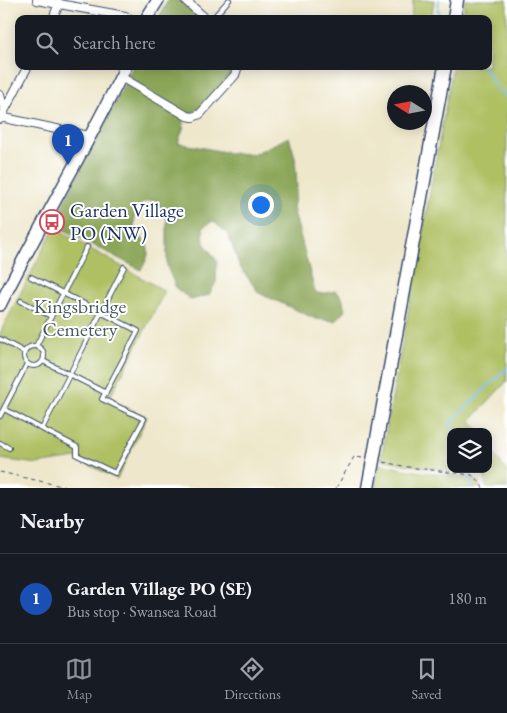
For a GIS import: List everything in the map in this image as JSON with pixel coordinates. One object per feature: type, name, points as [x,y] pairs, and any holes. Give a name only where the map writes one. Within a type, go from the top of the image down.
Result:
[{"type":"main road","points":[[149,15],[158,0]]},
{"type":"main road","points":[[455,15],[457,0]]},
{"type":"main road","points":[[368,488],[444,70]]},
{"type":"main road","points":[[0,305],[123,71]]},
{"type":"street","points":[[37,0],[87,4],[122,15]]},
{"type":"street","points":[[185,0],[202,15]]},
{"type":"street","points":[[54,15],[59,3]]},
{"type":"street","points":[[26,70],[0,118],[89,136]]},
{"type":"street","points":[[123,71],[151,96],[187,116],[193,117],[200,114],[235,75],[237,70]]},
{"type":"street","points":[[0,95],[2,103],[6,106]]},
{"type":"lane","points":[[216,15],[229,0]]},
{"type":"lane","points":[[36,346],[87,247]]},
{"type":"lane","points":[[42,429],[124,268]]},
{"type":"lane","points":[[4,409],[77,447],[77,455],[115,473],[144,419],[102,399],[138,331],[31,277]]},
{"type":"lane","points":[[21,301],[51,316]]},
{"type":"lane","points":[[0,339],[24,352]]},
{"type":"lane","points":[[36,346],[42,349],[43,361],[37,366],[30,366],[26,364],[23,358],[24,352],[28,347],[36,346]]},
{"type":"lane","points":[[43,361],[106,393]]},
{"type":"lane","points":[[0,416],[26,364]]},
{"type":"lane","points":[[0,443],[9,448]]},
{"type":"path","points":[[336,488],[354,457],[364,458]]},
{"type":"path","points":[[382,461],[408,467],[472,475],[483,488]]},
{"type":"path","points":[[0,472],[70,488]]},
{"type":"green space","points":[[168,0],[179,0],[196,15],[160,15]]},
{"type":"green space","points":[[413,0],[434,0],[432,15],[411,15]]},
{"type":"green space","points":[[465,0],[507,0],[507,381],[471,420],[476,428],[447,428],[447,470],[381,459],[452,70],[492,70],[492,15],[463,15]]},
{"type":"green space","points":[[131,70],[232,70],[230,75],[198,109],[187,114],[127,78]]},
{"type":"green space","points":[[125,83],[182,118],[184,126],[178,143],[230,153],[254,154],[289,137],[295,157],[297,187],[293,208],[315,292],[321,294],[336,291],[342,297],[345,311],[335,321],[316,319],[259,293],[240,267],[228,234],[213,221],[203,227],[204,243],[217,261],[216,282],[209,295],[191,300],[176,288],[167,266],[167,220],[157,200],[146,201],[135,208],[134,228],[148,248],[147,257],[141,270],[53,224]]},
{"type":"green space","name":"Kingsbridge Cemetery","points":[[54,228],[165,291],[109,399],[147,417],[117,479],[76,458],[37,464],[0,459],[0,333]]},
{"type":"green space","points":[[492,451],[507,472],[507,488],[487,488],[483,473],[492,473]]},
{"type":"green space","points":[[380,464],[472,479],[478,482],[480,488],[375,488]]},
{"type":"waterway","points":[[439,0],[439,15]]},
{"type":"waterway","points":[[486,70],[498,90],[507,97]]},
{"type":"waterway","points":[[452,428],[450,423],[507,368]]},
{"type":"waterway","points":[[468,473],[472,488]]},
{"type":"place","name":"Garden Village PO (SE)","points":[[68,165]]},
{"type":"place","name":"Garden Village PO (NW)","points":[[52,222]]}]
